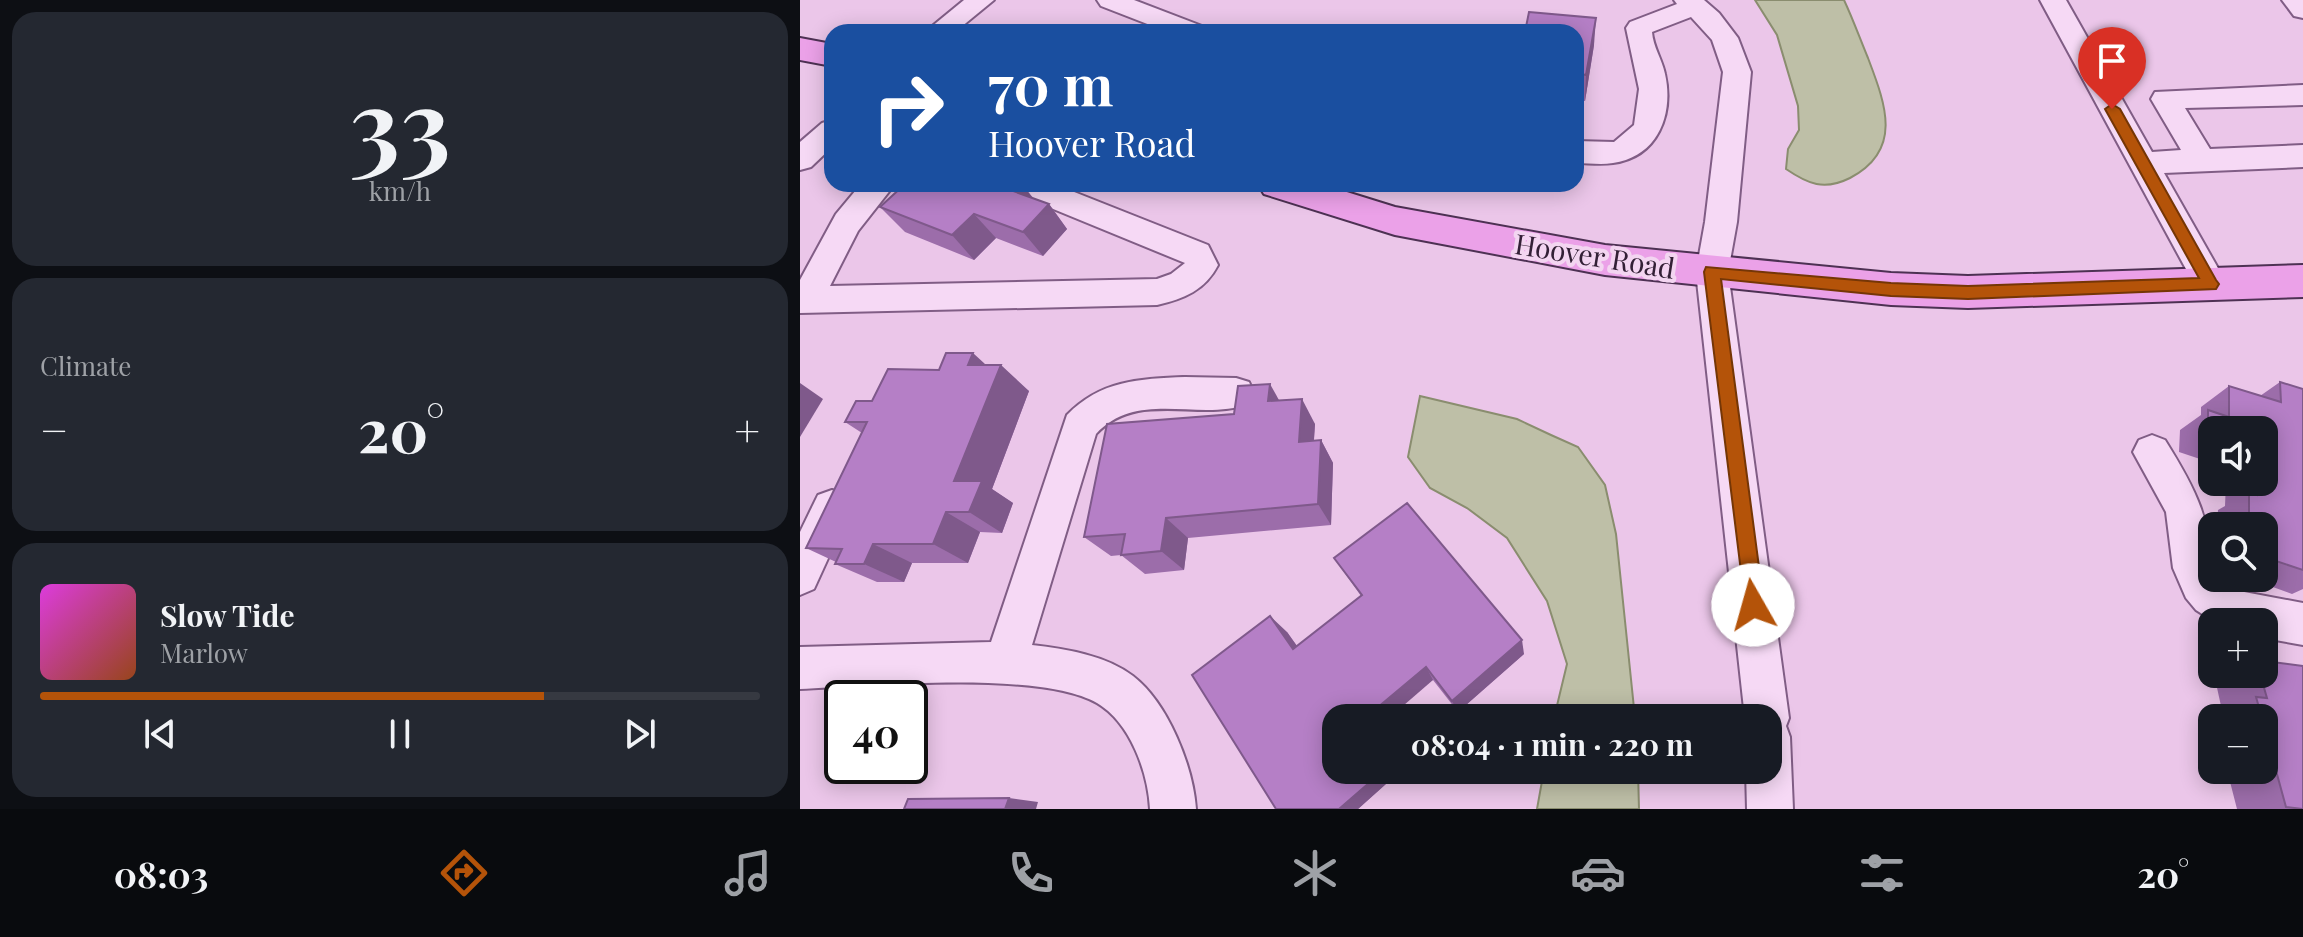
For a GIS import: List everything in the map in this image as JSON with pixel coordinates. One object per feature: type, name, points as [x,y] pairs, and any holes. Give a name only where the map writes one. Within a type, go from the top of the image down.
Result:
[{"type":"main road","points":[[800,49],[824,54]]},
{"type":"main road","name":"Hoover Road","points":[[1303,192],[1395,221],[1605,260],[1891,289],[1968,292],[2303,281]]},
{"type":"street","points":[[949,24],[981,0]]},
{"type":"street","points":[[1110,0],[1172,24]]},
{"type":"street","points":[[2053,0],[2211,284]]},
{"type":"street","points":[[2295,0],[2303,10]]},
{"type":"street","points":[[1584,152],[1619,151],[1643,137],[1653,116],[1648,62],[1638,46],[1639,28],[1691,3],[1725,38],[1737,72],[1721,222],[1712,272],[1765,704]]},
{"type":"street","points":[[2202,160],[2165,99],[2303,95]]},
{"type":"street","points":[[800,159],[824,137]]},
{"type":"street","points":[[2142,163],[2303,156]]},
{"type":"street","points":[[803,300],[847,222],[870,192]]},
{"type":"street","points":[[803,300],[1157,292],[1191,280],[1202,265],[1197,254],[1043,192]]},
{"type":"street","points":[[1005,664],[1080,426],[1100,406],[1125,399],[1162,393],[1236,393]]},
{"type":"street","points":[[2152,452],[2186,514],[2193,567],[2200,585],[2217,602],[2237,613],[2303,624]]},
{"type":"street","points":[[800,575],[848,472]]},
{"type":"street","points":[[803,676],[1005,664],[1049,666],[1086,675],[1116,690],[1157,746],[1171,780],[1173,809]]},
{"type":"street","points":[[1769,784],[1770,809]]},
{"type":"shaded area","points":[[1755,0],[1844,0],[1880,92],[1886,124],[1878,154],[1867,167],[1850,178],[1832,184],[1816,184],[1786,169],[1788,149],[1799,130],[1798,106],[1777,35]]},
{"type":"shaded area","points":[[1420,396],[1517,419],[1578,447],[1605,485],[1616,534],[1634,704],[1557,704],[1567,664],[1547,601],[1507,538],[1467,508],[1430,488],[1408,457]]},
{"type":"shaded area","points":[[1541,784],[1638,784],[1639,809],[1537,809]]},
{"type":"building","points":[[1529,12],[1596,18],[1586,75],[1584,24],[1527,24]]},
{"type":"building","points":[[896,192],[1016,192],[1049,204],[1023,232],[974,214],[952,235],[880,207]]},
{"type":"building","points":[[946,353],[973,353],[968,365],[1001,365],[954,481],[982,481],[969,512],[946,512],[933,544],[873,544],[864,564],[835,564],[842,549],[806,548],[867,422],[845,422],[856,401],[872,401],[888,369],[939,370]]},
{"type":"building","points":[[2280,382],[2303,389],[2303,570],[2278,562],[2278,512],[2249,512],[2249,496],[2278,496],[2278,416],[2229,416],[2229,386],[2281,402]]},
{"type":"building","points":[[1270,384],[1268,401],[1302,399],[1299,442],[1321,440],[1318,504],[1166,518],[1161,551],[1121,555],[1125,534],[1084,537],[1107,424],[1234,414],[1238,386]]},
{"type":"building","points":[[2208,410],[2226,416],[2208,416]]},
{"type":"building","points":[[1407,503],[1522,640],[1452,701],[1426,667],[1382,704],[1322,704],[1322,784],[1368,784],[1339,809],[1276,809],[1192,675],[1270,616],[1293,649],[1362,595],[1334,558]]},
{"type":"building","points":[[2278,663],[2303,666],[2303,809],[2286,807],[2278,778],[2278,704],[2258,704],[2256,697],[2267,698],[2264,688],[2278,688]]},
{"type":"building","points":[[1009,798],[1005,809],[904,809],[908,799]]},
{"type":"route","points":[[1753,605],[1712,272],[1891,289],[1968,292],[2211,284],[2112,109]]}]
